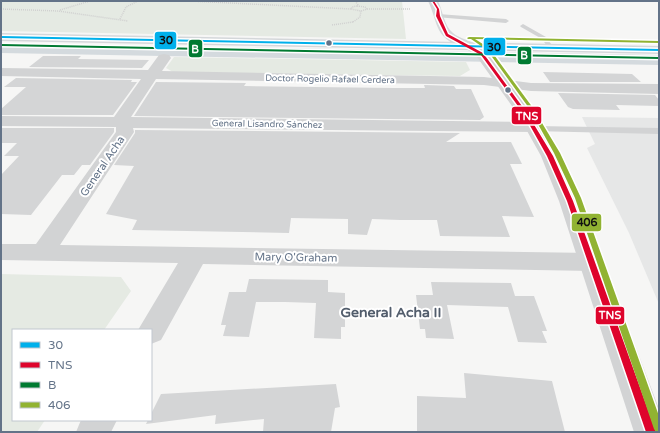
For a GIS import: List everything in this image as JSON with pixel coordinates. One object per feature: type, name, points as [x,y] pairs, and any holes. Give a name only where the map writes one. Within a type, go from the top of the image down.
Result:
[{"type":"main road","points":[[433,1],[438,9],[438,16],[447,35],[479,53]]},
{"type":"main road","points":[[1,37],[479,53],[552,48],[659,50]]},
{"type":"street","points":[[479,53],[504,84],[534,128],[550,156],[570,201],[651,432]]},
{"type":"street","name":"General Acha","points":[[42,253],[125,132],[122,116],[164,58]]},
{"type":"street","name":"Doctor Rogelio Rafael Cerdera","points":[[1,72],[151,76],[484,81],[531,87],[659,89]]},
{"type":"street","name":"General Lisandro Sánchez","points":[[1,121],[534,128]]},
{"type":"street","name":"Mary O'Graham","points":[[1,252],[592,262]]},
{"type":"street","points":[[152,330],[196,256]]},
{"type":"street","points":[[93,432],[99,421]]},
{"type":"lane","points":[[438,16],[506,21]]},
{"type":"lane","points":[[524,26],[544,38],[552,48]]},
{"type":"lane","points":[[534,128],[659,131]]},
{"type":"path","points":[[58,11],[90,1]]},
{"type":"path","points":[[120,19],[126,8],[138,1]]},
{"type":"path","points":[[190,1],[351,9],[361,11],[367,9],[410,9]]},
{"type":"path","points":[[355,1],[360,6],[367,9]]},
{"type":"path","points":[[351,9],[352,7],[360,6]]},
{"type":"path","points":[[1,9],[58,11],[120,19],[131,22]]},
{"type":"path","points":[[331,25],[354,22]]},
{"type":"shaded area","points":[[1,1],[402,1],[406,39],[1,31]]},
{"type":"shaded area","points":[[174,57],[466,62],[470,70],[460,76],[173,72],[166,68]]},
{"type":"shaded area","points":[[582,117],[659,118],[659,304],[629,233],[587,148],[595,144]]},
{"type":"shaded area","points":[[1,274],[121,277],[131,291],[105,329],[12,329],[12,421],[44,421],[37,432],[1,432]]},
{"type":"building","points":[[43,56],[81,56],[78,59],[149,60],[142,68],[29,67]]},
{"type":"building","points":[[543,72],[632,74],[641,82],[550,82]]},
{"type":"building","points":[[16,78],[132,80],[131,82],[137,82],[113,115],[1,115],[1,109],[26,87],[4,87]]},
{"type":"building","points":[[156,82],[246,83],[244,86],[425,88],[424,85],[454,86],[456,89],[471,89],[484,117],[480,120],[134,116]]},
{"type":"building","points":[[558,93],[655,95],[659,100],[659,106],[616,105],[620,110],[573,109],[568,107]]},
{"type":"building","points":[[1,128],[114,128],[114,132],[90,165],[82,165],[74,175],[62,175],[31,215],[1,214],[1,175],[19,156],[4,156],[17,143],[1,143]]},
{"type":"building","points":[[135,130],[460,133],[446,142],[511,142],[522,164],[510,164],[534,217],[502,216],[510,237],[440,236],[437,220],[372,219],[367,235],[348,234],[348,219],[291,218],[289,233],[132,230],[137,220],[106,214],[134,166],[114,165],[135,133]]},
{"type":"building","points":[[249,279],[328,280],[328,292],[345,293],[345,327],[341,327],[341,339],[314,338],[316,303],[285,302],[256,302],[249,337],[223,336],[226,325],[221,325],[229,292],[246,292]]},
{"type":"building","points":[[431,282],[511,283],[515,296],[534,296],[547,331],[542,331],[547,343],[518,342],[508,307],[447,305],[454,339],[426,338],[425,329],[420,329],[416,295],[433,295]]},
{"type":"building","points":[[464,373],[552,381],[565,432],[417,432],[417,396],[466,398]]},
{"type":"building","points":[[336,384],[340,407],[335,408],[331,432],[263,432],[264,419],[215,424],[216,415],[146,424],[148,421],[152,421],[152,412],[161,394]]},
{"type":"waterway","points":[[1,48],[659,60]]},
{"type":"transit line","name":"TNS","points":[[433,1],[438,9],[438,16],[447,35],[482,54],[525,113],[550,156],[570,201],[651,432]]},
{"type":"transit line","name":"30","points":[[1,37],[659,50]]},
{"type":"transit line","name":"406","points":[[469,38],[659,42]]},
{"type":"transit line","name":"406","points":[[473,39],[488,49],[531,108],[557,153],[578,198],[659,429]]},
{"type":"transit line","name":"B","points":[[1,45],[659,58]]},
{"type":"district","name":"General Acha II","points":[[391,312]]}]
